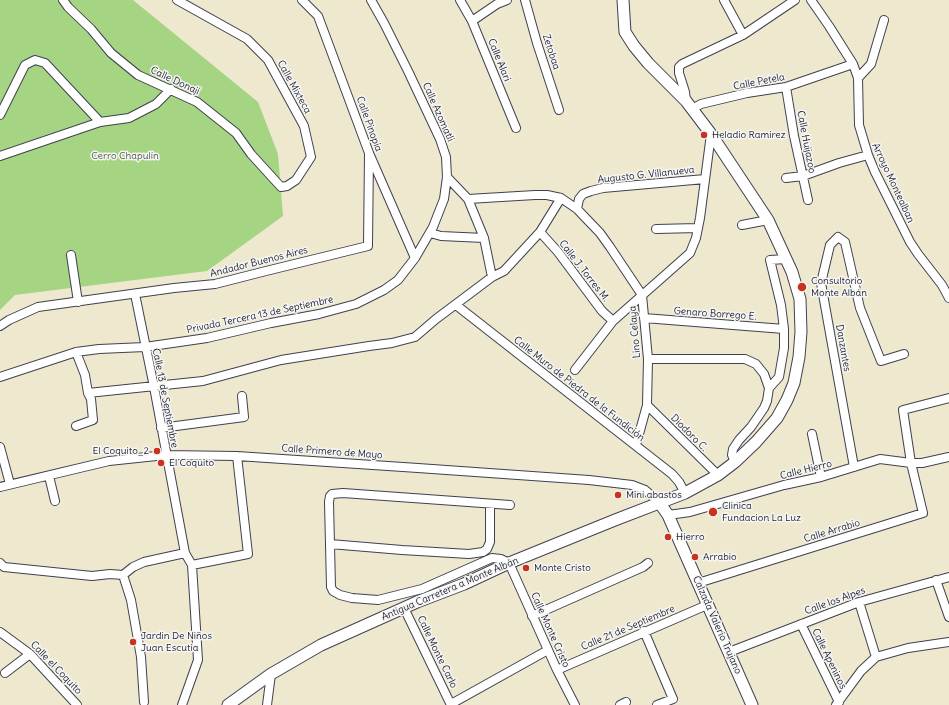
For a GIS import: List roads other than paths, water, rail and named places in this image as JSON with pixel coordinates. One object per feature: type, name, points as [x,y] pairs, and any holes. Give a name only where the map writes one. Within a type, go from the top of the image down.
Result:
[{"type":"street","name":"Calle Donají","points":[[63,0],[68,7],[91,29],[111,53],[138,75],[197,102],[236,133],[251,154],[281,187],[287,186],[296,180]]},
{"type":"street","name":"Calle Mixteca","points":[[177,0],[248,39],[268,60],[304,126],[311,158],[296,180]]},
{"type":"street","name":"Calle Pinopia","points":[[302,0],[318,16],[369,153],[415,258]]},
{"type":"street","name":"Calle Azomatli","points":[[371,0],[391,37],[440,138],[446,157],[447,177],[444,199],[430,233],[415,258]]},
{"type":"street","name":"Calle Alari","points":[[460,0],[472,21],[516,128]]},
{"type":"street","points":[[472,21],[497,4],[507,0]]},
{"type":"street","name":"Zetobaa","points":[[525,0],[537,43],[559,110]]},
{"type":"street","name":"Antigua Carretera a Monte Albán","points":[[228,705],[271,674],[321,645],[404,608],[464,584],[509,563],[659,502],[685,493],[718,475],[735,462],[756,442],[777,418],[794,383],[799,356],[801,332],[800,299],[786,258],[768,220],[711,134],[689,105],[648,63],[625,32],[622,0]]},
{"type":"street","points":[[724,0],[743,35]]},
{"type":"street","points":[[689,105],[679,73],[679,67],[682,64],[743,35],[795,0]]},
{"type":"street","name":"Arroyo Montealban","points":[[811,0],[853,64],[858,78],[859,125],[868,155],[910,242],[942,285],[949,298]]},
{"type":"street","points":[[858,78],[871,64],[884,20]]},
{"type":"street","points":[[0,115],[25,65],[35,60],[44,63],[100,122]]},
{"type":"street","name":"Calle Petela","points":[[689,105],[701,104],[747,93],[786,88],[853,64]]},
{"type":"street","name":"Calle Huijazoo","points":[[786,88],[808,200]]},
{"type":"street","points":[[0,156],[100,122],[129,118],[156,104],[171,89]]},
{"type":"street","points":[[575,370],[613,321],[690,253],[698,228],[711,134]]},
{"type":"street","name":"Andador Buenos Aires","points":[[0,326],[9,320],[38,307],[215,284],[368,246],[369,153]]},
{"type":"street","points":[[786,178],[803,176],[839,163],[868,155]]},
{"type":"street","points":[[447,177],[468,200],[484,238],[492,277]]},
{"type":"street","name":"Augusto G. Villanueva","points":[[577,209],[579,199],[583,194],[603,188],[705,179]]},
{"type":"street","points":[[368,182],[380,180]]},
{"type":"street","points":[[88,393],[203,381],[281,360],[392,343],[415,337],[436,319],[492,277],[504,271],[540,232],[561,198],[547,195],[535,195],[468,200]]},
{"type":"street","name":"Lino Celaya","points":[[561,198],[577,209],[600,234],[642,295],[648,358],[647,405],[636,446]]},
{"type":"street","points":[[742,226],[768,220]]},
{"type":"street","points":[[656,229],[698,228]]},
{"type":"street","name":"Calle J. Torres M.","points":[[540,232],[558,252],[602,311],[613,321]]},
{"type":"street","points":[[430,233],[441,236],[484,238]]},
{"type":"street","name":"Danzantes","points":[[854,467],[821,283],[830,245],[838,237],[844,242],[860,308],[881,361],[904,354]]},
{"type":"street","points":[[71,255],[78,302]]},
{"type":"street","name":"Privada Tercera 13 de Septiembre","points":[[0,377],[76,352],[99,349],[145,347],[207,338],[271,323],[319,314],[356,304],[384,290],[398,280],[415,258]]},
{"type":"street","points":[[769,388],[779,377],[784,348],[784,329],[781,305],[770,260],[786,258]]},
{"type":"street","name":"Calle 13 de Septiembre","points":[[135,294],[185,553],[192,565]]},
{"type":"street","name":"Calle Muro de Piedra de la Fundición","points":[[456,305],[672,474],[679,482],[685,493]]},
{"type":"street","name":"Genaro Borrego E.","points":[[644,318],[784,329]]},
{"type":"street","points":[[76,352],[91,399],[93,420],[76,426]]},
{"type":"street","points":[[648,358],[745,358],[756,364],[764,374],[769,388],[767,401],[751,427],[733,449],[732,455],[735,462]]},
{"type":"street","points":[[161,428],[244,417],[242,396]]},
{"type":"street","points":[[912,463],[903,410],[949,398]]},
{"type":"street","name":"Diodoro C.","points":[[647,405],[718,475]]},
{"type":"street","points":[[812,434],[821,477]]},
{"type":"street","points":[[0,447],[10,484]]},
{"type":"street","name":"Calle Primero de Mayo","points":[[0,487],[109,461],[166,455],[237,456],[624,484],[632,485],[645,490],[659,502]]},
{"type":"street","points":[[182,705],[198,660],[192,565],[248,554],[237,456]]},
{"type":"street","name":"Calle Hierro","points":[[668,515],[690,512],[784,485],[821,477],[880,458],[922,463],[949,456]]},
{"type":"street","name":"Calle Arrabio","points":[[698,583],[923,513],[912,463]]},
{"type":"street","points":[[49,476],[54,501]]},
{"type":"street","points":[[509,563],[492,558],[422,590],[378,600],[340,596],[331,587],[329,502],[332,494],[343,493],[510,505]]},
{"type":"street","name":"Calzada Valerio Trujano","points":[[659,502],[668,515],[752,705]]},
{"type":"street","points":[[330,544],[469,554],[484,552],[490,542],[490,504]]},
{"type":"street","points":[[123,576],[133,567],[144,562],[185,553]]},
{"type":"street","points":[[0,563],[4,567],[92,576],[110,574],[123,576]]},
{"type":"street","name":"Calle Monte Cristo","points":[[509,563],[574,705]]},
{"type":"street","points":[[532,616],[646,565]]},
{"type":"street","points":[[123,576],[131,600],[141,657],[144,702]]},
{"type":"street","name":"Calle los Alpes","points":[[729,652],[859,602],[949,577]]},
{"type":"street","points":[[936,580],[949,617]]},
{"type":"street","points":[[859,602],[876,657]]},
{"type":"street","name":"Calle 21 de Septiembre","points":[[557,670],[707,605]]},
{"type":"street","name":"Calle Monte Carlo","points":[[404,608],[451,705]]},
{"type":"street","name":"Calle Apeninos","points":[[801,624],[837,703]]},
{"type":"street","points":[[644,631],[673,700],[657,705]]},
{"type":"street","name":"Calle el Coquito","points":[[0,632],[30,654],[77,705]]},
{"type":"street","points":[[837,703],[861,671],[876,657],[908,648],[949,642]]},
{"type":"street","points":[[451,705],[548,650]]},
{"type":"street","points":[[5,673],[30,654]]},
{"type":"street","points":[[267,705],[271,674]]},
{"type":"place","name":"Heladio Ramirez","points":[[704,135]]},
{"type":"place","name":"Consultorio Monte Albán","points":[[802,287]]},
{"type":"place","name":"El Coquito_2","points":[[157,451]]},
{"type":"place","name":"El Coquito","points":[[161,463]]},
{"type":"place","name":"Mini abastos","points":[[618,495]]},
{"type":"place","name":"Clinica Fundacion La Luz","points":[[713,512]]},
{"type":"place","name":"Hierro","points":[[668,537]]},
{"type":"place","name":"Arrabio","points":[[695,557]]},
{"type":"place","name":"Monte Cristo","points":[[526,568]]},
{"type":"place","name":"Jardin De Niños Juan Escutia","points":[[133,642]]},
{"type":"park label","name":"Cerro Chapulín","points":[[125,156]]}]
